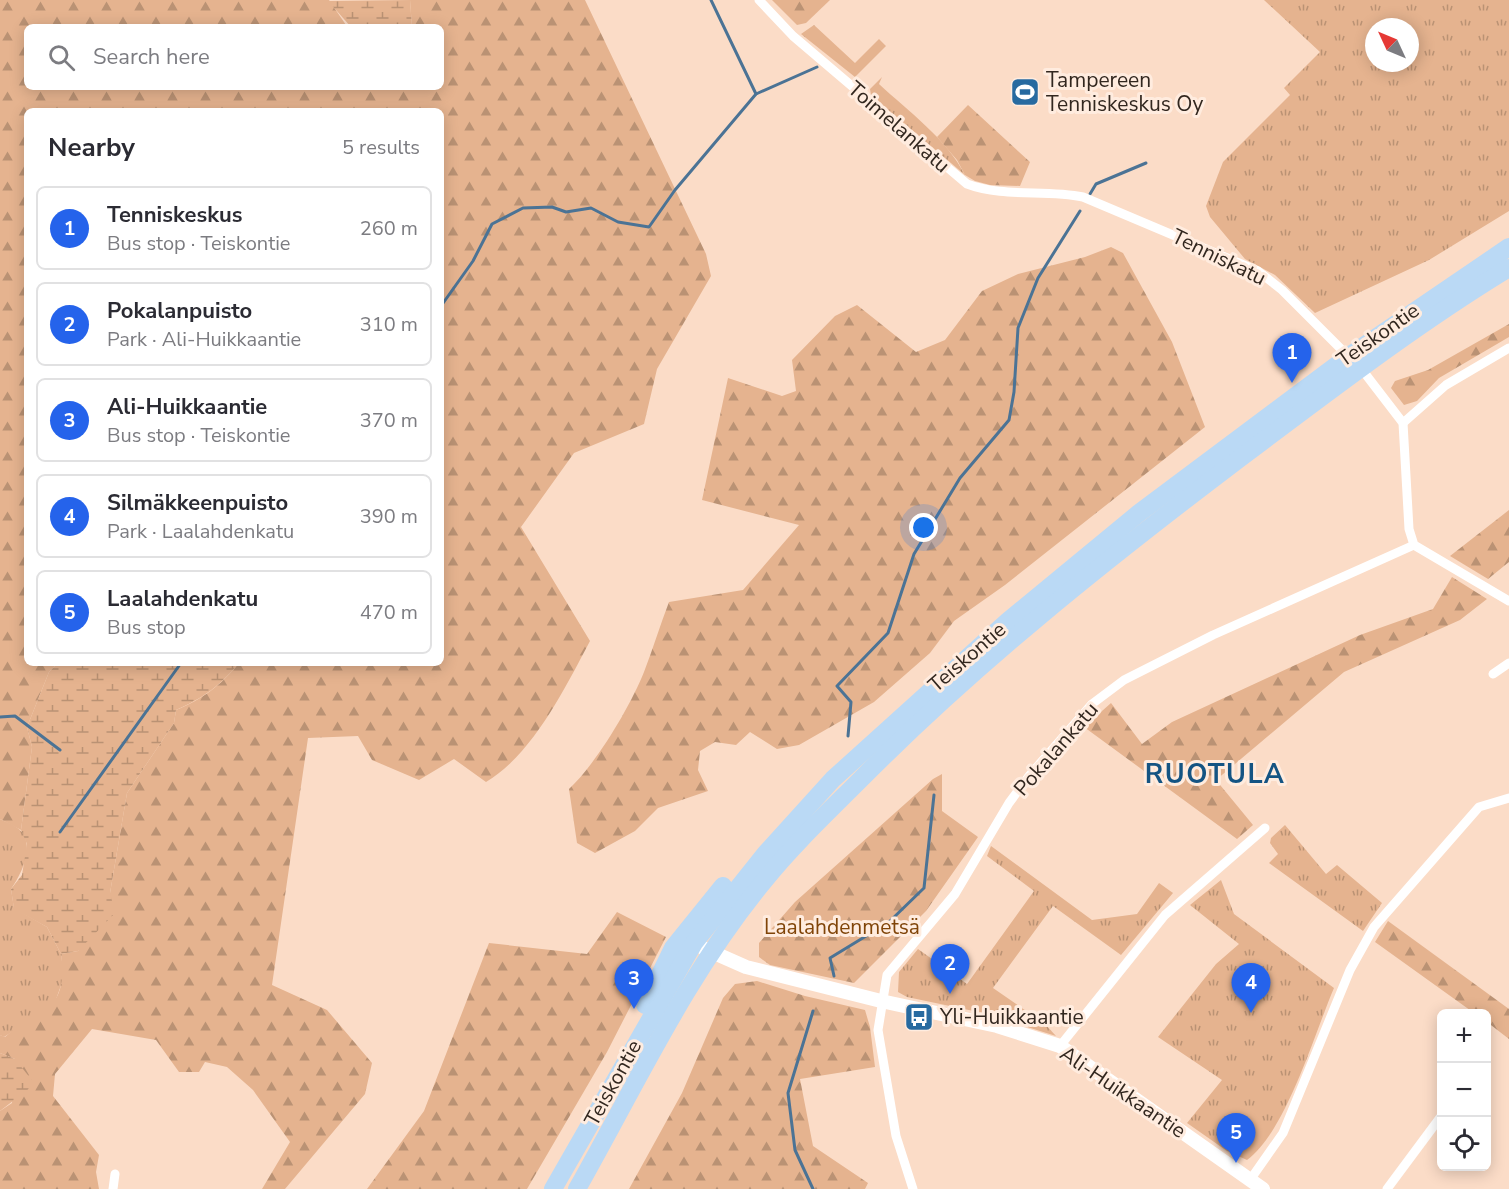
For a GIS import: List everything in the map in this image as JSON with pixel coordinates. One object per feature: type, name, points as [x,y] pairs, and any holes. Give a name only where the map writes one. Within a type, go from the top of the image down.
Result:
[{"type":"highway","name":"Teiskontie","points":[[553,1189],[694,943],[765,854],[849,764],[1049,585],[1185,477],[1349,356],[1509,247]]},
{"type":"highway","name":"Teiskontie","points":[[577,1189],[711,952],[763,882],[812,827],[953,691],[1072,589],[1166,514],[1362,369],[1509,268]]},
{"type":"highway","points":[[632,1049],[633,1032],[673,948],[738,870],[765,854]]},
{"type":"street","name":"Toimelankatu","points":[[759,0],[793,36],[967,184],[981,189],[1067,194]]},
{"type":"street","name":"Tenniskatu","points":[[1067,194],[1120,212],[1258,271],[1282,290],[1349,356]]},
{"type":"street","points":[[1403,423],[1446,385],[1509,348]]},
{"type":"street","points":[[1349,356],[1362,369],[1403,423],[1409,529],[1414,545],[1509,601]]},
{"type":"street","name":"Pokalankatu","points":[[881,1001],[887,975],[893,965],[942,912],[1009,803],[1029,776],[1092,704],[1124,680],[1213,635],[1414,545]]},
{"type":"street","points":[[1493,674],[1509,663]]},
{"type":"street","points":[[1250,1180],[1283,1133],[1350,970],[1374,927],[1479,807],[1509,798]]},
{"type":"street","points":[[1060,1046],[1165,915],[1265,828]]},
{"type":"street","name":"Ali-Huikkaantie","points":[[694,943],[746,967],[881,1001],[997,1026],[1060,1046],[1263,1189]]},
{"type":"street","points":[[881,1001],[878,1030],[890,1108],[900,1155],[913,1189]]},
{"type":"street","points":[[1387,1189],[1441,1117]]},
{"type":"street","points":[[113,1189],[115,1174]]},
{"type":"green space","points":[[0,0],[329,0],[345,24],[24,24],[24,90],[444,90],[444,24],[412,24],[410,0],[585,0],[706,254],[711,276],[657,369],[644,424],[574,453],[521,527],[590,641],[546,719],[519,755],[486,782],[454,759],[419,780],[372,760],[358,736],[308,738],[272,985],[327,1010],[372,1063],[365,1094],[285,1189],[262,1189],[290,1142],[253,1090],[227,1067],[205,1062],[199,1072],[179,1072],[156,1040],[92,1029],[55,1074],[53,1096],[99,1155],[96,1172],[99,1189],[0,1189],[0,1111],[12,1103],[15,1059],[0,1053],[0,1035],[5,1037],[56,999],[62,974],[61,954],[78,951],[110,893],[127,793],[174,723],[176,710],[210,691],[236,666],[444,666],[444,108],[24,108],[24,666],[55,666],[49,672],[27,727],[32,747],[21,830],[0,819]]},
{"type":"green space","points":[[410,0],[412,24],[348,24],[328,1]]},
{"type":"green space","points":[[772,0],[830,0],[806,23],[797,25]]},
{"type":"green space","points":[[1264,0],[1509,0],[1509,211],[1429,260],[1315,313],[1275,275],[1245,259],[1210,217],[1206,206],[1223,162],[1290,95],[1284,88],[1320,52]]},
{"type":"green space","points":[[814,25],[855,63],[879,39],[886,46],[855,77],[801,34]]},
{"type":"green space","points":[[882,77],[879,84],[937,137],[965,175],[871,95],[870,89]]},
{"type":"green space","points":[[968,105],[1030,162],[1020,186],[990,185],[975,181],[965,175],[957,160],[937,137]]},
{"type":"green space","points":[[1111,247],[1123,253],[1172,342],[1205,427],[1005,585],[954,621],[930,653],[874,702],[799,745],[777,749],[750,732],[736,745],[715,742],[700,751],[698,770],[708,791],[658,808],[635,831],[595,853],[577,843],[569,789],[601,750],[630,702],[644,672],[669,602],[743,590],[799,525],[702,500],[728,378],[782,396],[796,391],[792,360],[835,316],[857,305],[916,352],[945,340],[982,291],[1018,274],[1085,257]]},
{"type":"green space","points":[[1509,324],[1509,337],[1439,378],[1417,401],[1404,405],[1391,388],[1395,381],[1428,370]]},
{"type":"green space","points":[[1509,510],[1509,562],[1488,579],[1450,556]]},
{"type":"green space","points":[[1452,577],[1487,599],[1460,620],[1344,672],[1216,780],[1253,825],[1237,839],[1084,727],[1111,703],[1142,744],[1172,722],[1360,635],[1433,609]]},
{"type":"green space","points":[[55,666],[236,666],[210,691],[176,710],[174,723],[127,793],[110,893],[115,913],[78,951],[61,954],[47,927],[14,909],[11,889],[22,875],[27,844],[21,830],[32,747],[27,727],[49,672]]},
{"type":"green space","name":"Laalahdenmetsä","points":[[942,774],[942,811],[978,837],[926,911],[854,983],[770,965],[759,957],[759,943],[795,902],[933,779]]},
{"type":"green space","points":[[0,819],[19,829],[27,845],[25,861],[11,889],[14,908],[47,927],[61,954],[64,977],[54,1005],[4,1037],[0,1035]]},
{"type":"green space","points":[[1285,825],[1326,874],[1337,865],[1382,903],[1363,931],[1269,863],[1278,854],[1270,843],[1271,838]]},
{"type":"green space","points":[[991,846],[1092,920],[1137,914],[1159,883],[1173,893],[1121,955],[1053,906],[993,988],[1045,1024],[1056,1036],[983,1013],[907,997],[898,992],[899,972],[918,949],[967,984],[1034,891],[987,856]]},
{"type":"green space","points":[[1221,880],[1234,914],[1334,988],[1287,1105],[1261,1146],[1247,1160],[1227,1151],[1187,1123],[1222,1080],[1158,1037],[1216,964],[1239,944],[1190,905]]},
{"type":"green space","points":[[617,912],[666,937],[607,1052],[527,1189],[367,1189],[424,1111],[489,943],[587,954]]},
{"type":"green space","points":[[1388,921],[1509,1009],[1509,1039],[1491,1025],[1491,1009],[1468,1009],[1375,942]]},
{"type":"green space","points":[[757,981],[805,996],[865,1010],[870,1027],[875,1067],[800,1079],[813,1146],[868,1183],[865,1189],[629,1189],[682,1093],[723,998],[735,984]]},
{"type":"green space","points":[[0,1053],[15,1059],[35,1084],[0,1111]]},
{"type":"waterway","points":[[711,0],[756,94]]},
{"type":"waterway","points":[[444,302],[473,261],[492,224],[523,208],[552,207],[566,212],[591,208],[618,222],[649,227],[675,190],[756,94],[817,67]]},
{"type":"waterway","points":[[1090,194],[1096,184],[1146,163]]},
{"type":"waterway","points":[[848,736],[851,702],[837,686],[888,633],[914,554],[960,478],[1009,420],[1014,392],[1018,328],[1038,278],[1080,211]]},
{"type":"waterway","points":[[60,832],[179,666]]},
{"type":"waterway","points":[[0,717],[15,716],[60,750]]},
{"type":"waterway","points":[[834,976],[830,958],[889,922],[924,888],[934,795]]},
{"type":"waterway","points":[[813,1011],[788,1093],[795,1150],[813,1189]]},
{"type":"place","name":"Tampereen Tenniskeskus Oy","points":[[1025,92]]},
{"type":"place","name":"Tenniskeskus","points":[[1292,383]]},
{"type":"place","name":"Pokalanpuisto","points":[[950,994]]},
{"type":"place","name":"Ali-Huikkaantie","points":[[634,1009]]},
{"type":"place","name":"Silmäkkeenpuisto","points":[[1251,1013]]},
{"type":"place","name":"Yli-Huikkaantie","points":[[919,1017]]},
{"type":"place","name":"Laalahdenkatu","points":[[1236,1163]]},
{"type":"district","name":"RUOTULA","points":[[1215,774]]}]
